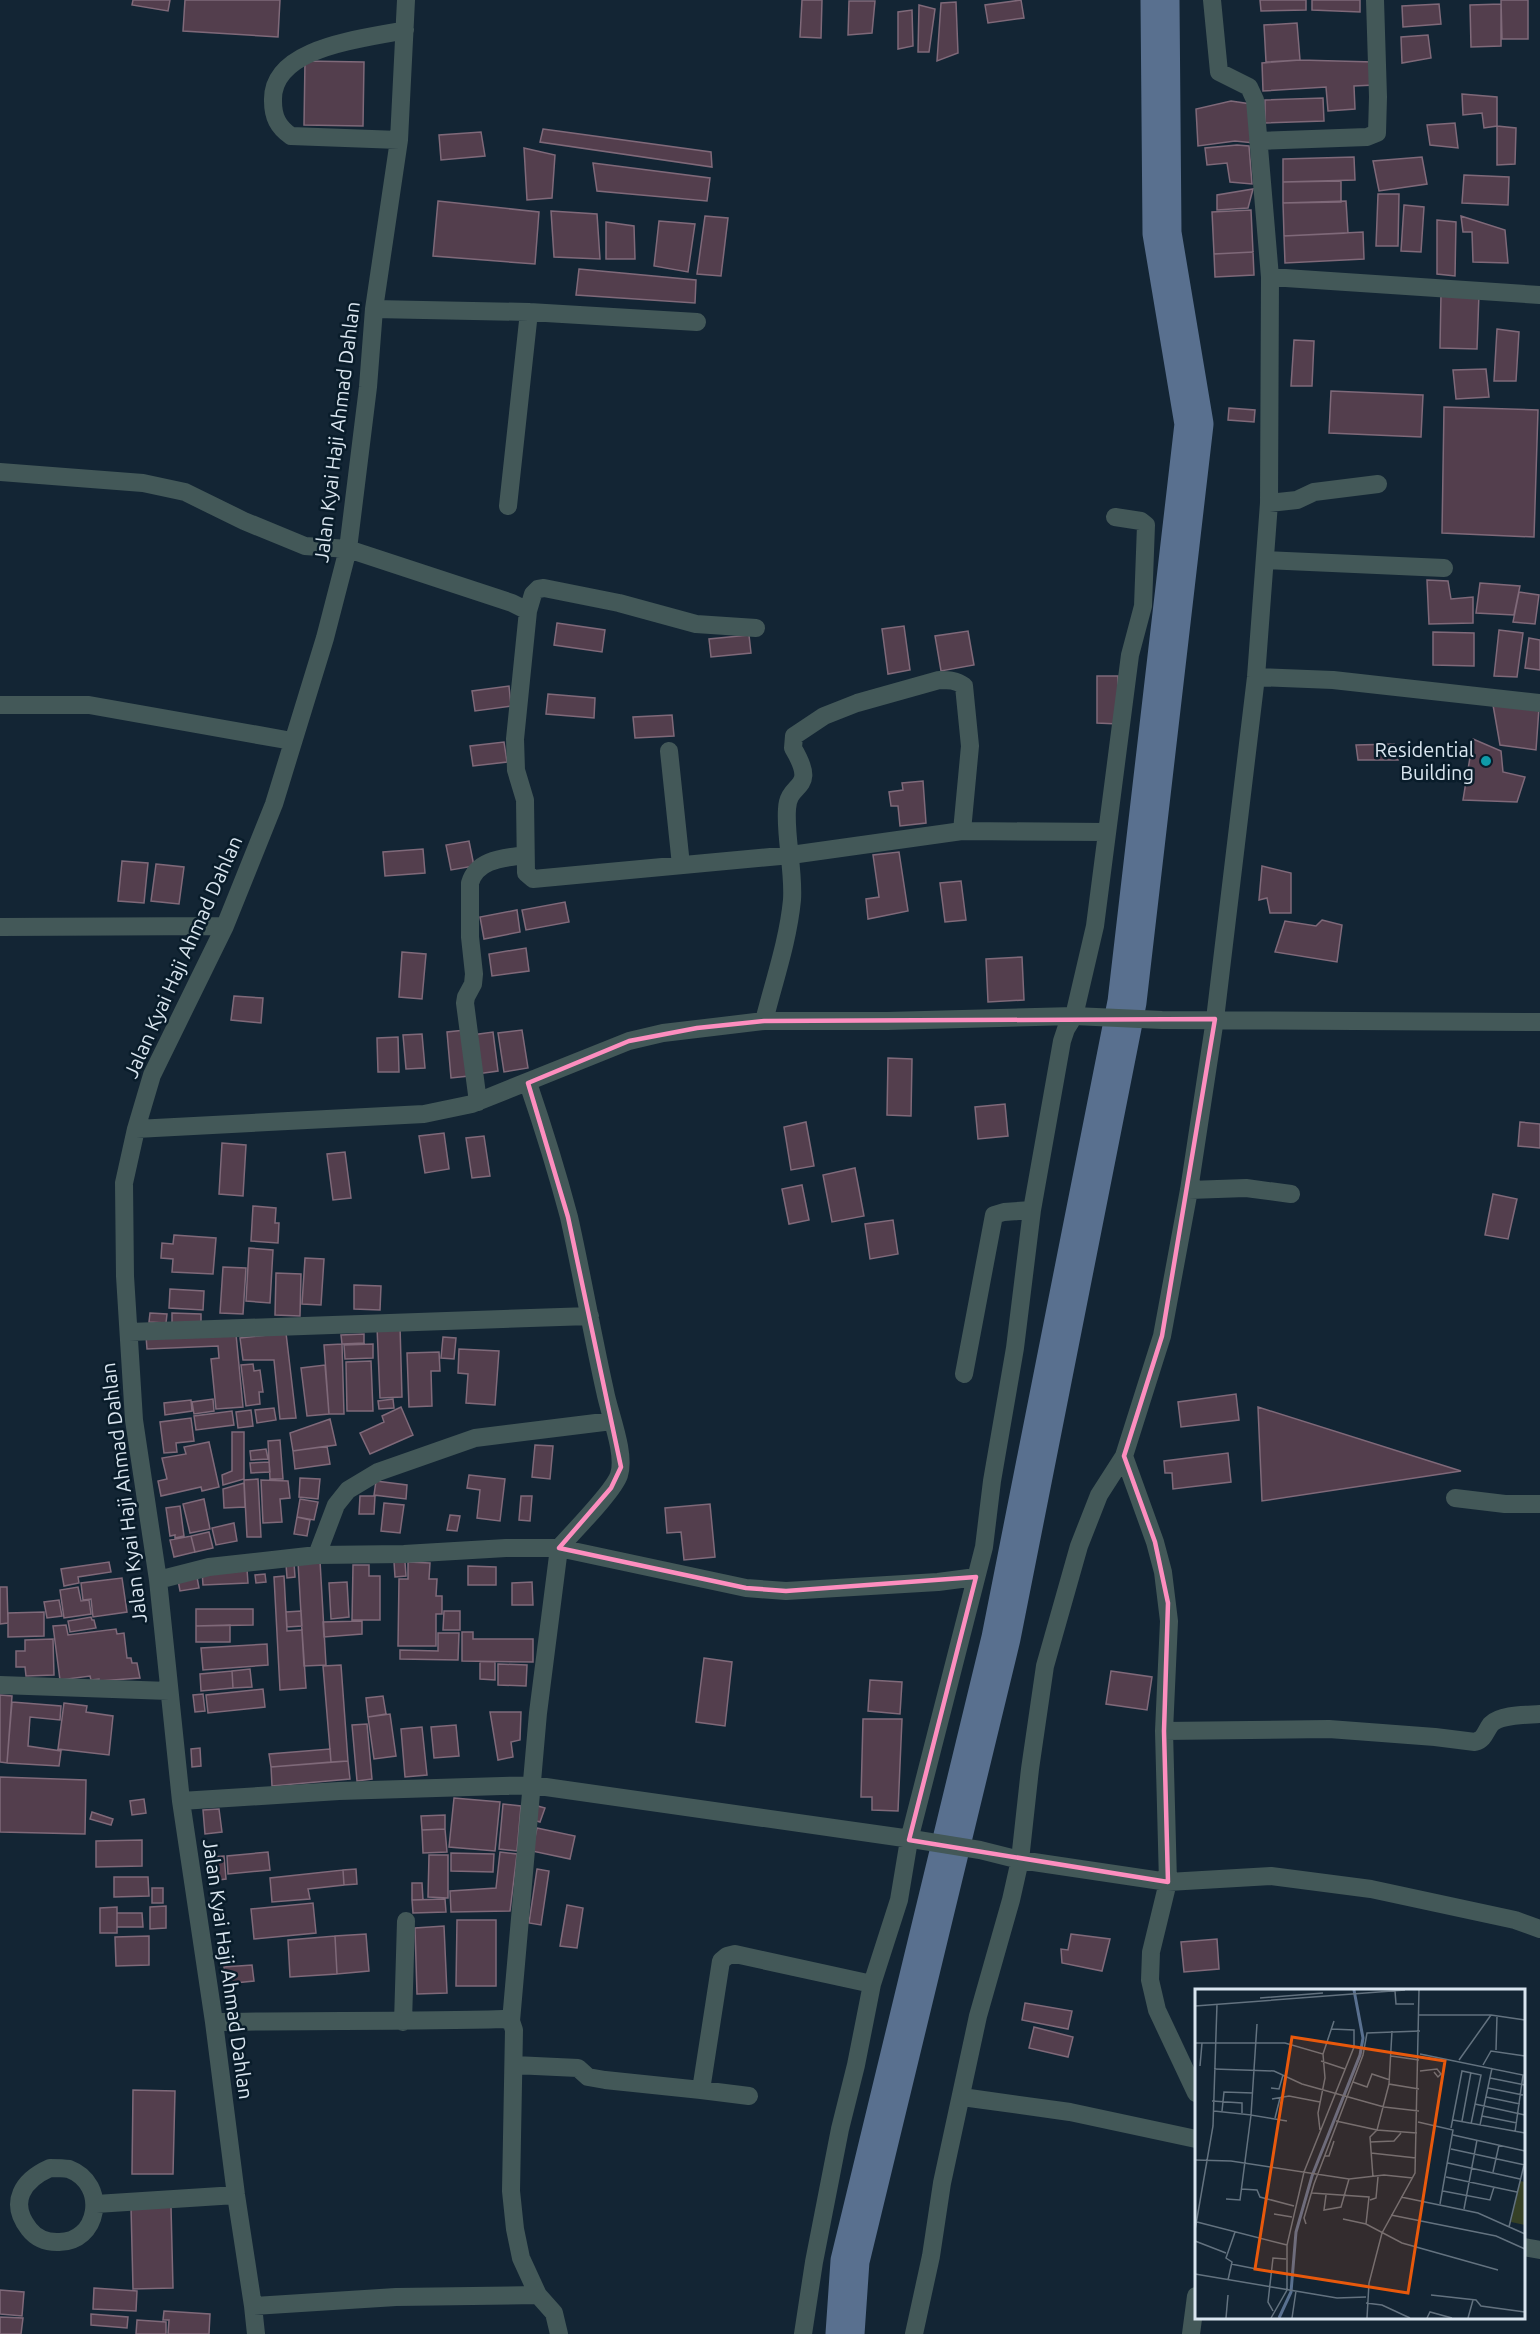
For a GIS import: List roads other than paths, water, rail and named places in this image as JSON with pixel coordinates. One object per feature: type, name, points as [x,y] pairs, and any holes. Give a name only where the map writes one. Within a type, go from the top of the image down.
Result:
[{"type":"street","name":"Jalan Kyai Haji Ahmad Dahlan","points":[[256,2334],[214,2022],[181,1802],[158,1580],[134,1420],[125,1276],[124,1183],[136,1129],[152,1075],[225,926],[274,804],[326,638],[348,549],[368,387],[374,309],[399,140],[406,0]]},
{"type":"street","points":[[914,2334],[931,2256],[942,2183],[978,2016],[1020,1860],[1045,1666],[1079,1546],[1099,1495],[1124,1456],[1162,1336],[1189,1190],[1215,1019],[1256,677],[1265,560],[1269,503],[1270,277],[1255,100],[1249,87],[1222,74],[1217,68],[1212,0]]},
{"type":"street","points":[[1258,141],[1367,137],[1377,133],[1375,0]]},
{"type":"street","points":[[399,140],[291,136],[281,129],[275,119],[273,91],[279,76],[299,57],[317,50],[405,30]]},
{"type":"street","points":[[1270,277],[1540,295]]},
{"type":"street","points":[[374,309],[529,312],[697,322]]},
{"type":"street","points":[[508,506],[529,312]]},
{"type":"street","points":[[0,472],[143,483],[185,492],[255,526],[305,546],[348,549],[512,603],[528,611]]},
{"type":"street","points":[[1269,503],[1297,500],[1314,492],[1378,484]]},
{"type":"street","points":[[803,2334],[831,2173],[872,1984],[899,1900],[984,1547],[992,1481],[1015,1348],[1032,1210],[1062,1041],[1066,1029],[1081,1017],[1130,655],[1143,606],[1146,525],[1141,521],[1115,518]]},
{"type":"street","points":[[1265,560],[1444,568]]},
{"type":"street","points":[[756,628],[696,624],[619,603],[544,588],[538,589],[533,594],[528,611],[515,739],[516,770],[525,800],[526,873],[533,879],[791,855],[962,831],[1106,832]]},
{"type":"street","points":[[1256,677],[1333,680],[1540,703]]},
{"type":"street","points":[[764,1021],[786,934],[792,900],[787,809],[792,794],[804,779],[801,761],[793,748],[794,736],[825,716],[857,703],[939,680],[953,680],[964,686],[970,746],[962,831]]},
{"type":"street","points":[[0,705],[89,705],[292,741]]},
{"type":"street","points":[[669,752],[681,865]]},
{"type":"street","points":[[478,1102],[465,1003],[473,984],[474,974],[470,937],[470,883],[473,874],[483,865],[499,859],[525,855]]},
{"type":"street","points":[[0,927],[225,926]]},
{"type":"street","points":[[136,1129],[424,1114],[478,1102],[629,1041],[663,1033],[764,1021],[887,1022],[1081,1017],[1162,1020],[1540,1022]]},
{"type":"street","points":[[528,1083],[568,1217],[621,1467],[619,1477],[558,1548],[538,1713],[512,2021],[514,2065],[511,2191],[521,2258],[538,2295],[554,2313],[559,2334]]},
{"type":"street","points":[[1189,1190],[1246,1188],[1291,1194]]},
{"type":"street","points":[[964,1374],[994,1215],[1032,1210]]},
{"type":"street","points":[[129,1332],[590,1316]]},
{"type":"street","points":[[317,1555],[336,1505],[348,1490],[378,1472],[475,1438],[612,1421]]},
{"type":"street","points":[[1124,1456],[1155,1542],[1168,1603],[1164,1731],[1168,1882],[1151,1952],[1150,1980],[1157,2010],[1195,2089]]},
{"type":"street","points":[[1455,1498],[1506,1504],[1540,1504]]},
{"type":"street","points":[[158,1580],[209,1567],[317,1555],[404,1554],[506,1548],[558,1548],[746,1588],[786,1591],[938,1582],[976,1577]]},
{"type":"street","points":[[0,1685],[169,1691]]},
{"type":"street","points":[[1164,1731],[1329,1729],[1475,1742],[1481,1740],[1491,1724],[1499,1720],[1540,1714]]},
{"type":"street","points":[[181,1802],[339,1791],[532,1785],[980,1850],[1020,1860],[1168,1882],[1271,1876],[1371,1889],[1515,1920],[1540,1929]]},
{"type":"street","points":[[403,2022],[406,1922]]},
{"type":"street","points":[[701,2090],[721,1961],[727,1956],[735,1954],[872,1984]]},
{"type":"street","points":[[214,2022],[307,2020],[403,2022],[503,2019],[512,2021]]},
{"type":"street","points":[[514,2065],[578,2068],[588,2077],[605,2080],[749,2096]]},
{"type":"street","points":[[962,2097],[1070,2112],[1195,2139]]},
{"type":"street","points":[[50,2168],[67,2169],[82,2177],[92,2191],[96,2204],[90,2223],[79,2236],[64,2242],[47,2242],[33,2234],[9,2201],[34,2175],[50,2168]]},
{"type":"street","points":[[96,2204],[236,2195]]},
{"type":"street","points":[[1525,2247],[1540,2250]]},
{"type":"street","points":[[254,2306],[396,2297],[538,2295]]},
{"type":"street","points":[[1191,2334],[1195,2309]]},
{"type":"waterway","points":[[845,2334],[850,2261],[1001,1638],[1127,1002],[1194,424],[1162,233],[1160,0]]},
{"type":"place","name":"Residential Building","points":[[1486,761]]}]
